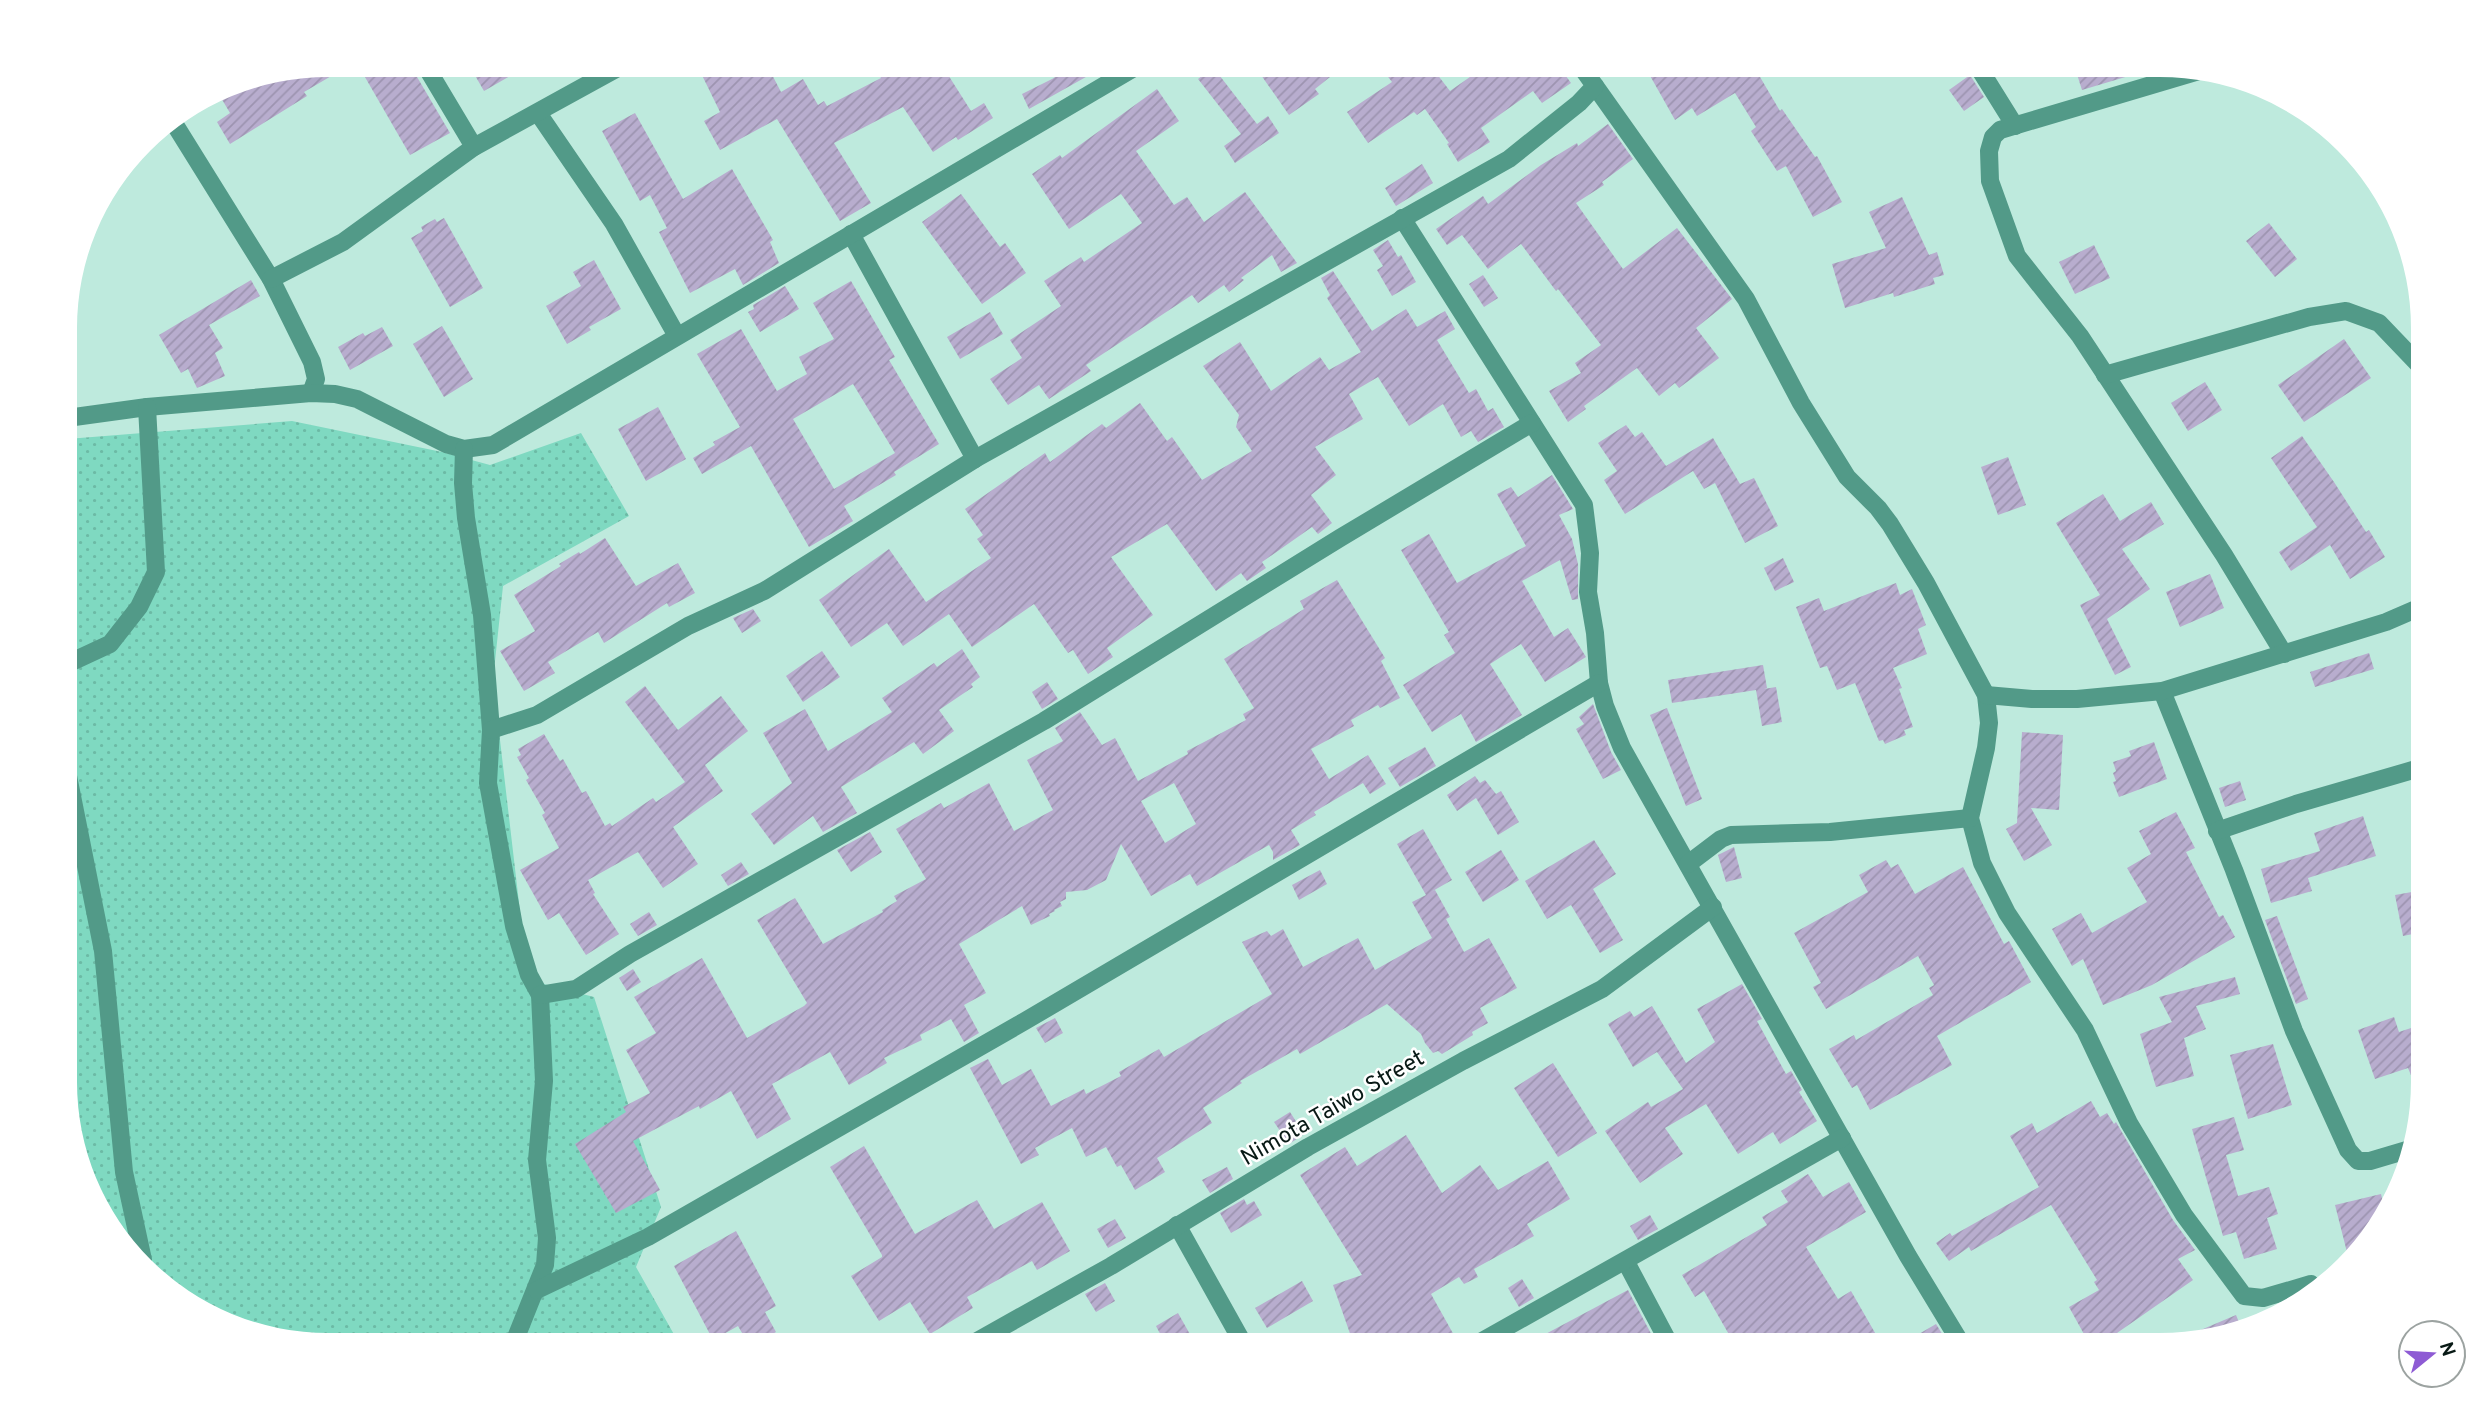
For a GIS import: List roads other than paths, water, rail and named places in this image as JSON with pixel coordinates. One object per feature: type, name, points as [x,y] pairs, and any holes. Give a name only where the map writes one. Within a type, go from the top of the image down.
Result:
[{"type":"street","points":[[432,77],[474,148]]},
{"type":"street","points":[[271,279],[343,242],[474,148],[601,77]]},
{"type":"street","points":[[77,417],[147,407],[311,393],[335,394],[357,400],[446,444],[464,449],[493,445],[1119,77]]},
{"type":"street","points":[[1589,77],[1746,299],[1801,403],[1847,477],[1890,524],[1926,583],[1986,695],[1989,723],[1986,747],[1970,818],[1982,863],[2007,913],[2072,1007],[2129,1123],[2191,1225],[2244,1296],[2263,1298],[2307,1285]]},
{"type":"street","points":[[1984,77],[2014,126]]},
{"type":"street","points":[[2175,78],[2000,130],[1993,137],[1989,150],[1990,181],[2017,256],[2080,336],[2224,555],[2284,654]]},
{"type":"street","points":[[491,730],[537,715],[688,626],[764,591],[975,459],[1509,159],[1579,103],[1595,86]]},
{"type":"street","points":[[538,113],[614,224],[677,337]]},
{"type":"street","points":[[177,128],[271,279],[312,362],[316,379],[311,393]]},
{"type":"street","points":[[1402,218],[1584,505],[1590,553],[1588,592],[1599,683],[1622,748],[1908,1256],[1955,1333]]},
{"type":"street","points":[[851,234],[975,459]]},
{"type":"street","points":[[2105,375],[2309,317],[2346,311],[2379,323],[2411,356]]},
{"type":"street","points":[[77,659],[110,644],[139,607],[156,572],[147,407]]},
{"type":"street","points":[[540,995],[576,989],[641,948],[1044,721],[1532,423]]},
{"type":"street","points":[[464,449],[463,483],[482,615],[491,730],[488,783],[514,926],[528,975],[540,995],[544,1081],[537,1160],[547,1238],[545,1265],[518,1333]]},
{"type":"street","points":[[1986,695],[2077,699],[2162,691],[2386,622],[2411,611]]},
{"type":"street","points":[[537,1290],[660,1230],[1049,1007],[1599,683]]},
{"type":"street","points":[[2162,691],[2294,1031],[2348,1150],[2358,1161],[2370,1161],[2401,1152]]},
{"type":"street","points":[[2217,831],[2296,804],[2411,770]]},
{"type":"street","points":[[1688,864],[1721,839],[1731,835],[1830,832],[1970,818]]},
{"type":"street","points":[[77,821],[103,951],[124,1172],[141,1249]]},
{"type":"street","name":"Nimota Taiwo Street","points":[[991,1333],[1111,1266],[1308,1147],[1463,1060],[1602,989],[1713,907]]},
{"type":"street","points":[[1497,1333],[1842,1138]]},
{"type":"street","points":[[1177,1225],[1237,1333]]},
{"type":"street","points":[[1626,1262],[1664,1333]]}]
